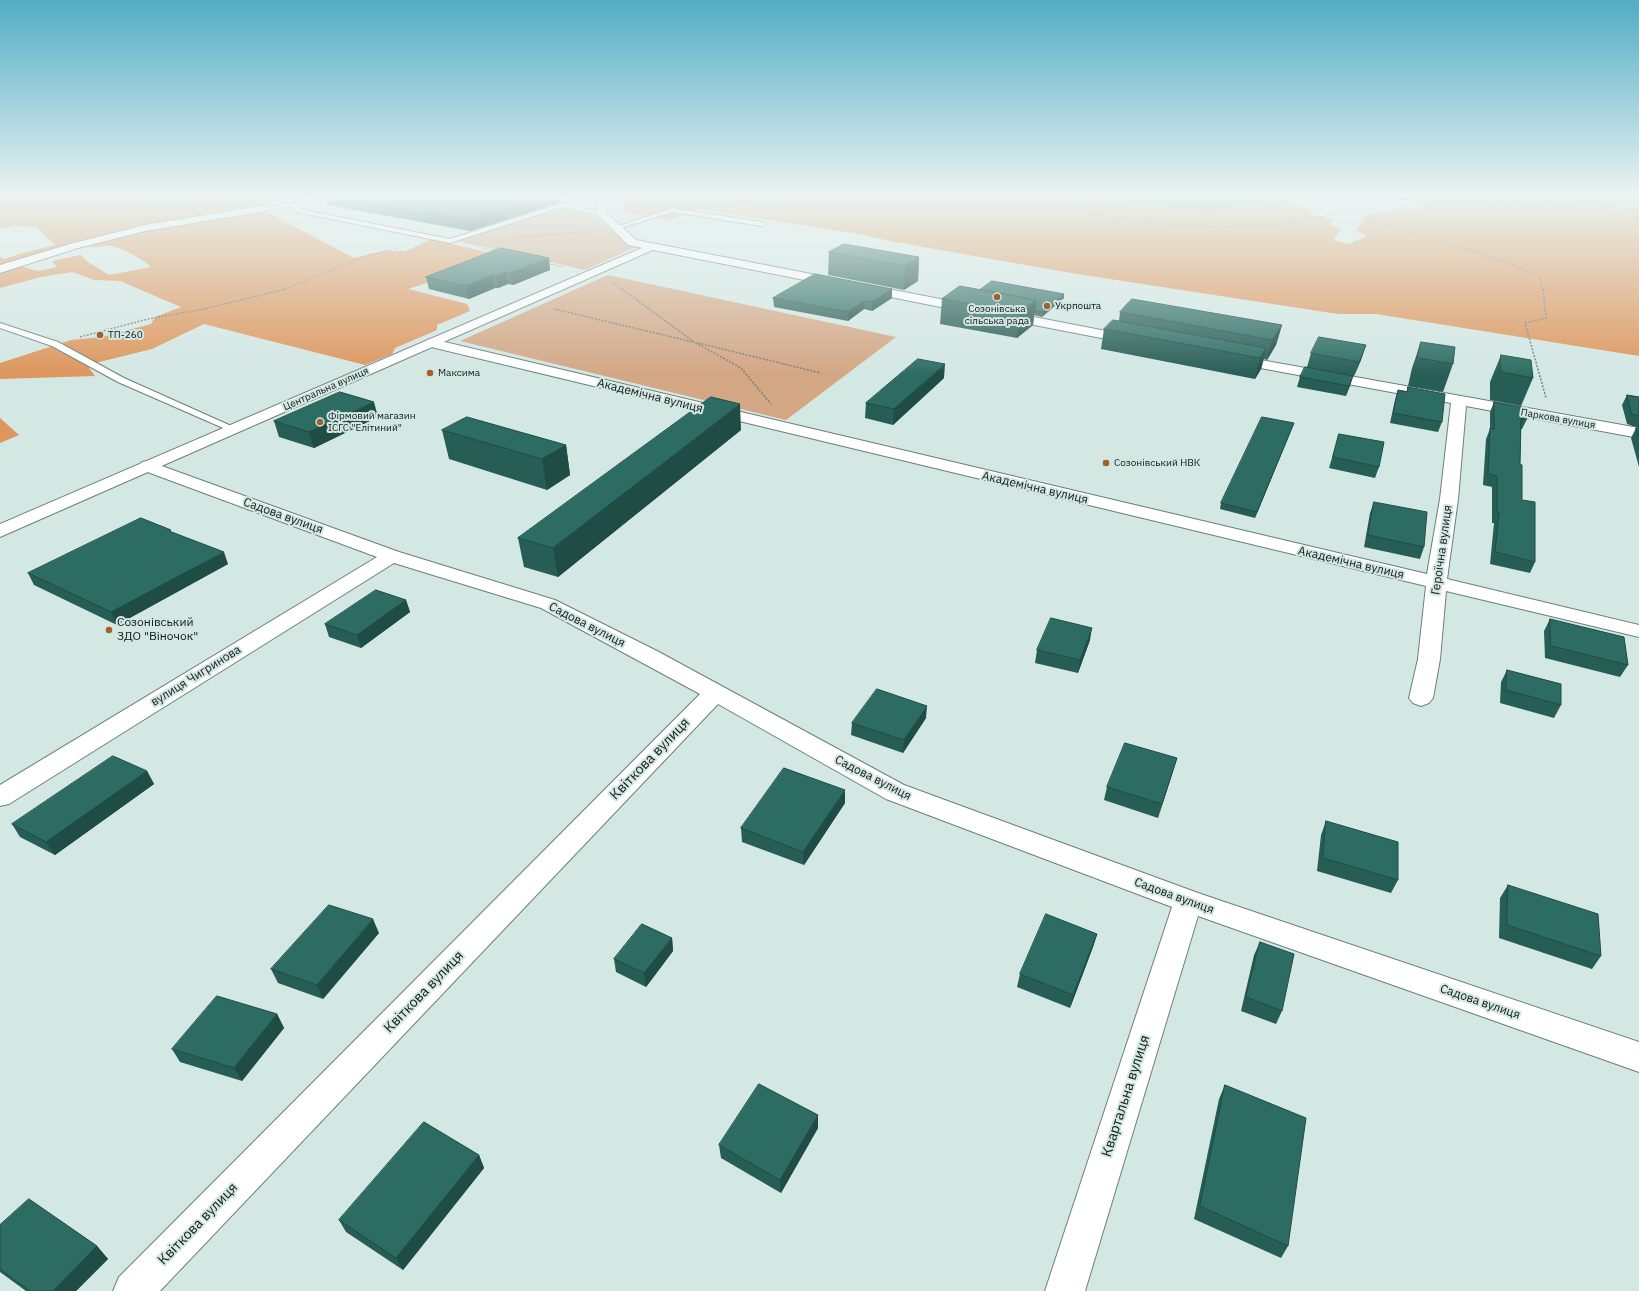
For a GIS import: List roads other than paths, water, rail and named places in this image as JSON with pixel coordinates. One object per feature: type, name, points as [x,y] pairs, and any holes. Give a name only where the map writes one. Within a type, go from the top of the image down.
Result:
[{"type":"street","points":[[0,269],[44,255]]},
{"type":"street","name":"Центральна вулиця","points":[[0,531],[633,255]]},
{"type":"street","points":[[694,255],[1145,342]]},
{"type":"street","name":"Академічна вулиця","points":[[432,343],[1639,631]]},
{"type":"street","name":"Паркова вулиця","points":[[1223,357],[1639,433]]},
{"type":"street","name":"Героїчна вулиця","points":[[1421,698],[1429,659],[1436,583],[1448,499],[1458,401]]},
{"type":"street","name":"Садова вулиця","points":[[148,466],[392,556],[548,604],[649,656],[894,792],[1188,901],[1639,1057]]},
{"type":"street","name":"вулиця Чигринова","points":[[0,797],[392,556]]},
{"type":"street","name":"Квіткова вулиця","points":[[133,1291],[714,693]]},
{"type":"street","name":"Квартальна вулиця","points":[[1065,1291],[1188,901]]},
{"type":"lane","points":[[0,325],[55,344],[121,380],[233,429]]},
{"type":"place","name":"Созонівська сільська рада","points":[[997,297]]},
{"type":"place","name":"Укрпошта","points":[[1047,306]]},
{"type":"place","name":"ТП-260","points":[[100,335]]},
{"type":"place","name":"Максима","points":[[430,373]]},
{"type":"place","name":"Фірмовий магазин ІСГС \"Елітиний\"","points":[[320,422]]},
{"type":"place","name":"Созонівський НВК","points":[[1106,463]]},
{"type":"place","name":"Созонівський ЗДО \"Віночок\"","points":[[109,630]]}]
